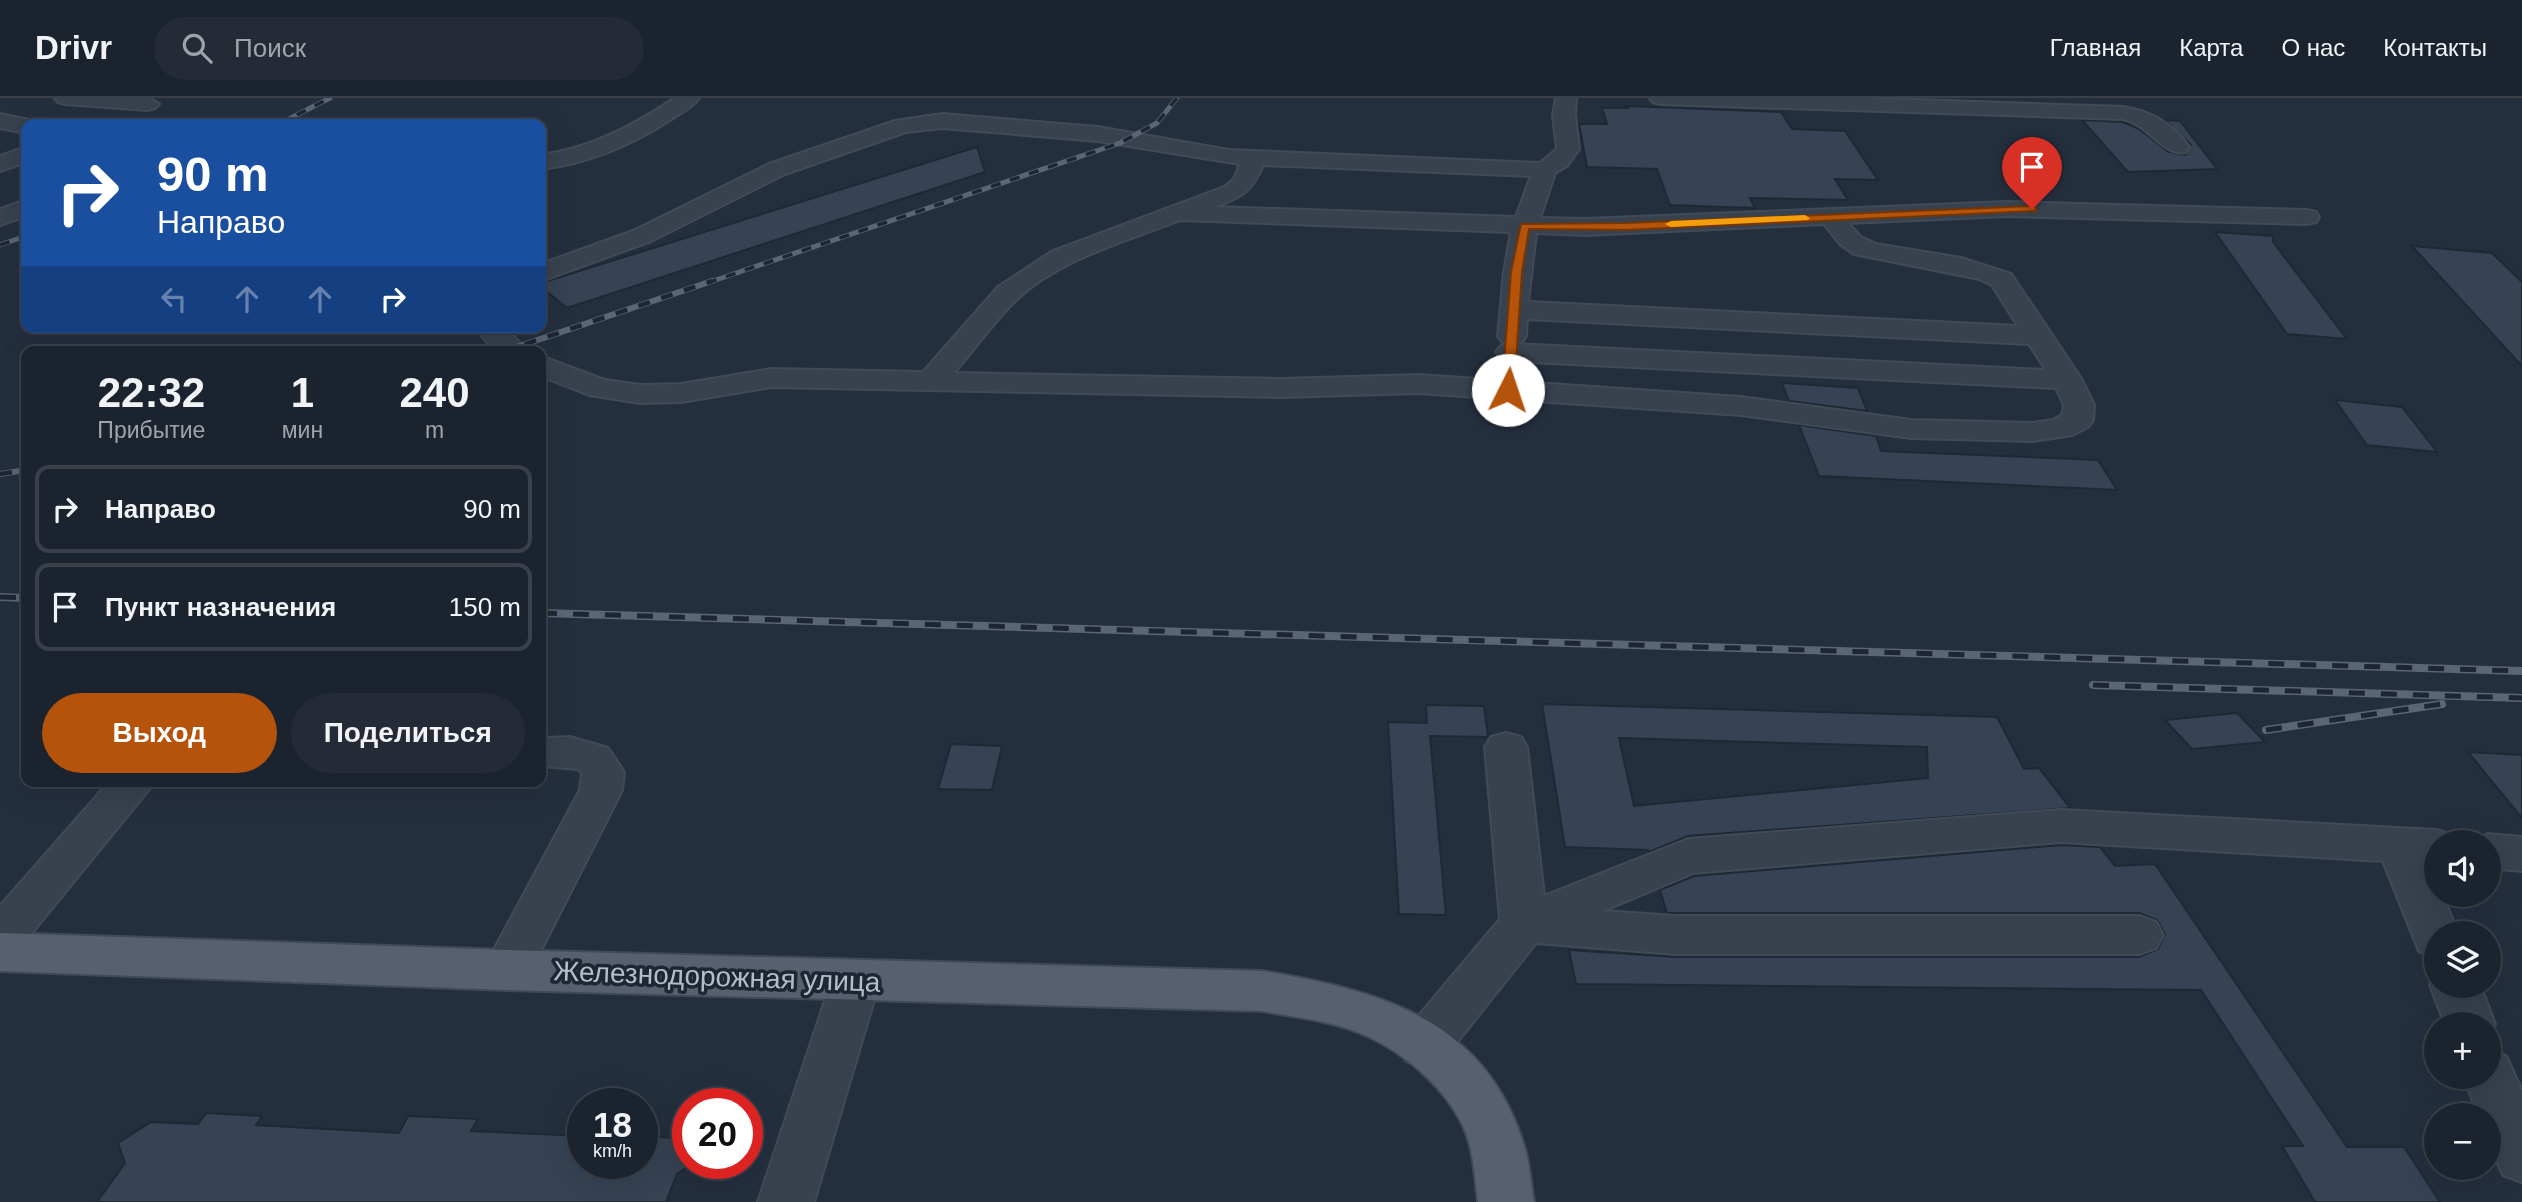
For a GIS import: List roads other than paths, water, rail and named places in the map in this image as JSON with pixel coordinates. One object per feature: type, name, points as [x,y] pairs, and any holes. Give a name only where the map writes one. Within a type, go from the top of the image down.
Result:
[{"type":"main road","name":"Железнодорожная улица","points":[[0,952],[507,970],[1262,991],[1324,1002],[1378,1018],[1424,1046],[1458,1074],[1480,1108],[1497,1148],[1506,1202]]},
{"type":"lane","points":[[65,98],[148,104]]},
{"type":"lane","points":[[546,161],[586,155],[615,145],[689,98]]},
{"type":"lane","points":[[546,271],[642,236],[777,169],[903,126],[955,122],[1098,134],[1200,154],[1254,158],[1545,170],[1559,161],[1568,149],[1564,115],[1566,98]]},
{"type":"lane","points":[[1660,98],[2123,113],[2142,116],[2155,122],[2178,147]]},
{"type":"lane","points":[[0,121],[21,124]]},
{"type":"lane","points":[[0,135],[21,127]]},
{"type":"lane","points":[[0,164],[21,156]]},
{"type":"lane","points":[[931,381],[1019,283],[1062,257],[1232,192],[1244,182],[1254,158]]},
{"type":"lane","points":[[1508,390],[1519,250],[1545,170]]},
{"type":"lane","points":[[0,218],[21,209]]},
{"type":"lane","points":[[1179,214],[1525,226],[1626,226],[2006,209],[2307,217]]},
{"type":"lane","points":[[546,368],[571,381],[602,391],[632,394],[703,390],[744,380],[772,378],[1282,388],[1419,384],[1741,406],[1911,429],[2033,432],[2061,428],[2077,420],[2079,405],[2067,380],[2003,281],[1987,272],[1960,265],[1904,258],[1857,246],[1845,236],[1831,217]]},
{"type":"lane","points":[[1514,310],[2038,336]]},
{"type":"lane","points":[[494,333],[506,346]]},
{"type":"lane","points":[[1511,352],[2067,380]]},
{"type":"lane","points":[[1506,747],[1524,924]]},
{"type":"lane","points":[[507,970],[601,790],[603,772],[593,758],[570,752],[546,752]]},
{"type":"lane","points":[[0,938],[130,787]]},
{"type":"lane","points":[[1424,1046],[1524,924],[1688,856],[2061,826],[2418,846],[2433,921]]},
{"type":"lane","points":[[2501,852],[2522,854]]},
{"type":"lane","points":[[1524,924],[1676,935],[2139,935]]},
{"type":"lane","points":[[786,1202],[856,980]]},
{"type":"lane","points":[[2495,1089],[2522,1157]]},
{"type":"railway","points":[[289,119],[330,98]]},
{"type":"railway","points":[[707,283],[1120,143],[1157,123],[1177,98]]},
{"type":"railway","points":[[0,245],[21,238]]},
{"type":"railway","points":[[520,346],[712,281]]},
{"type":"railway","points":[[0,474],[21,471]]},
{"type":"railway","points":[[0,597],[21,598]]},
{"type":"railway","points":[[546,613],[2522,671]]},
{"type":"railway","points":[[2093,685],[2522,698]]},
{"type":"railway","points":[[2266,730],[2442,704]]}]
